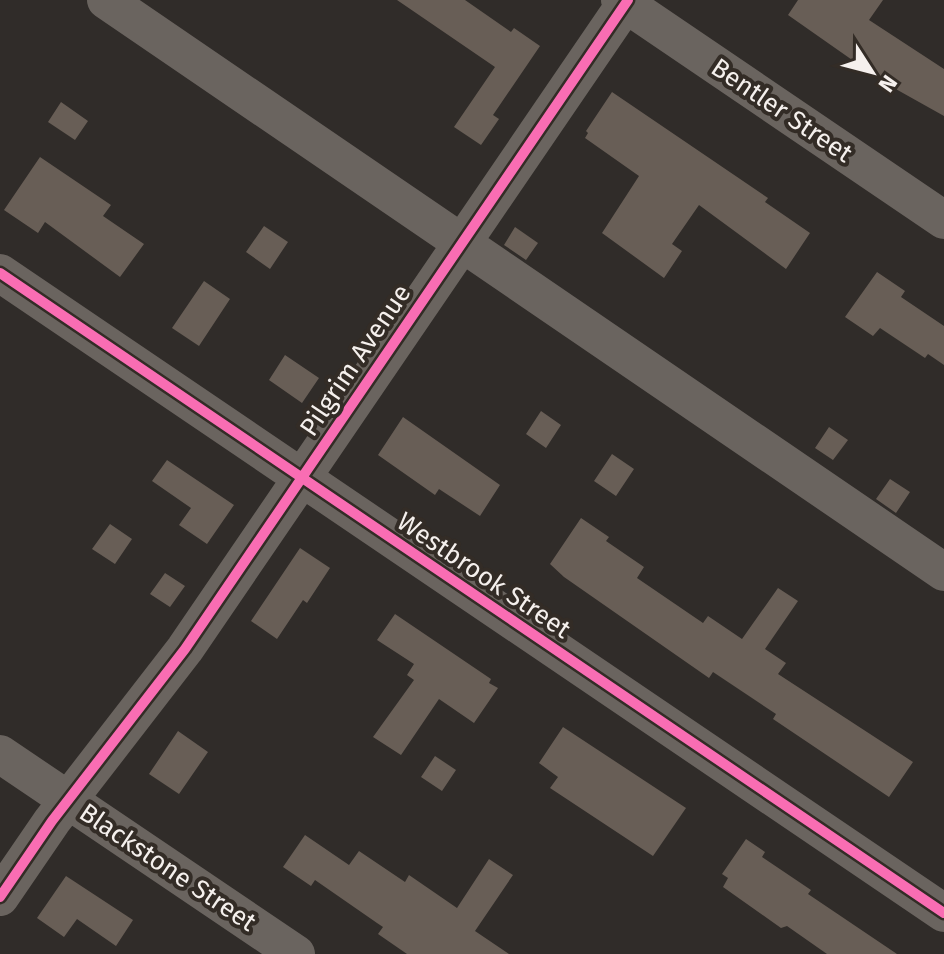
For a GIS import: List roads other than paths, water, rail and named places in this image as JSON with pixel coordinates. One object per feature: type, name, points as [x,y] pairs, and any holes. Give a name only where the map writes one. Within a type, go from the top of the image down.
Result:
[{"type":"street","points":[[106,0],[944,572]]},
{"type":"street","name":"Pilgrim Avenue","points":[[0,897],[69,800],[185,649],[625,1]]},
{"type":"street","name":"Bentler Street","points":[[625,1],[944,220]]},
{"type":"street","name":"Westbrook Street","points":[[0,273],[944,913]]},
{"type":"street","name":"Blackstone Street","points":[[0,754],[296,954]]}]
